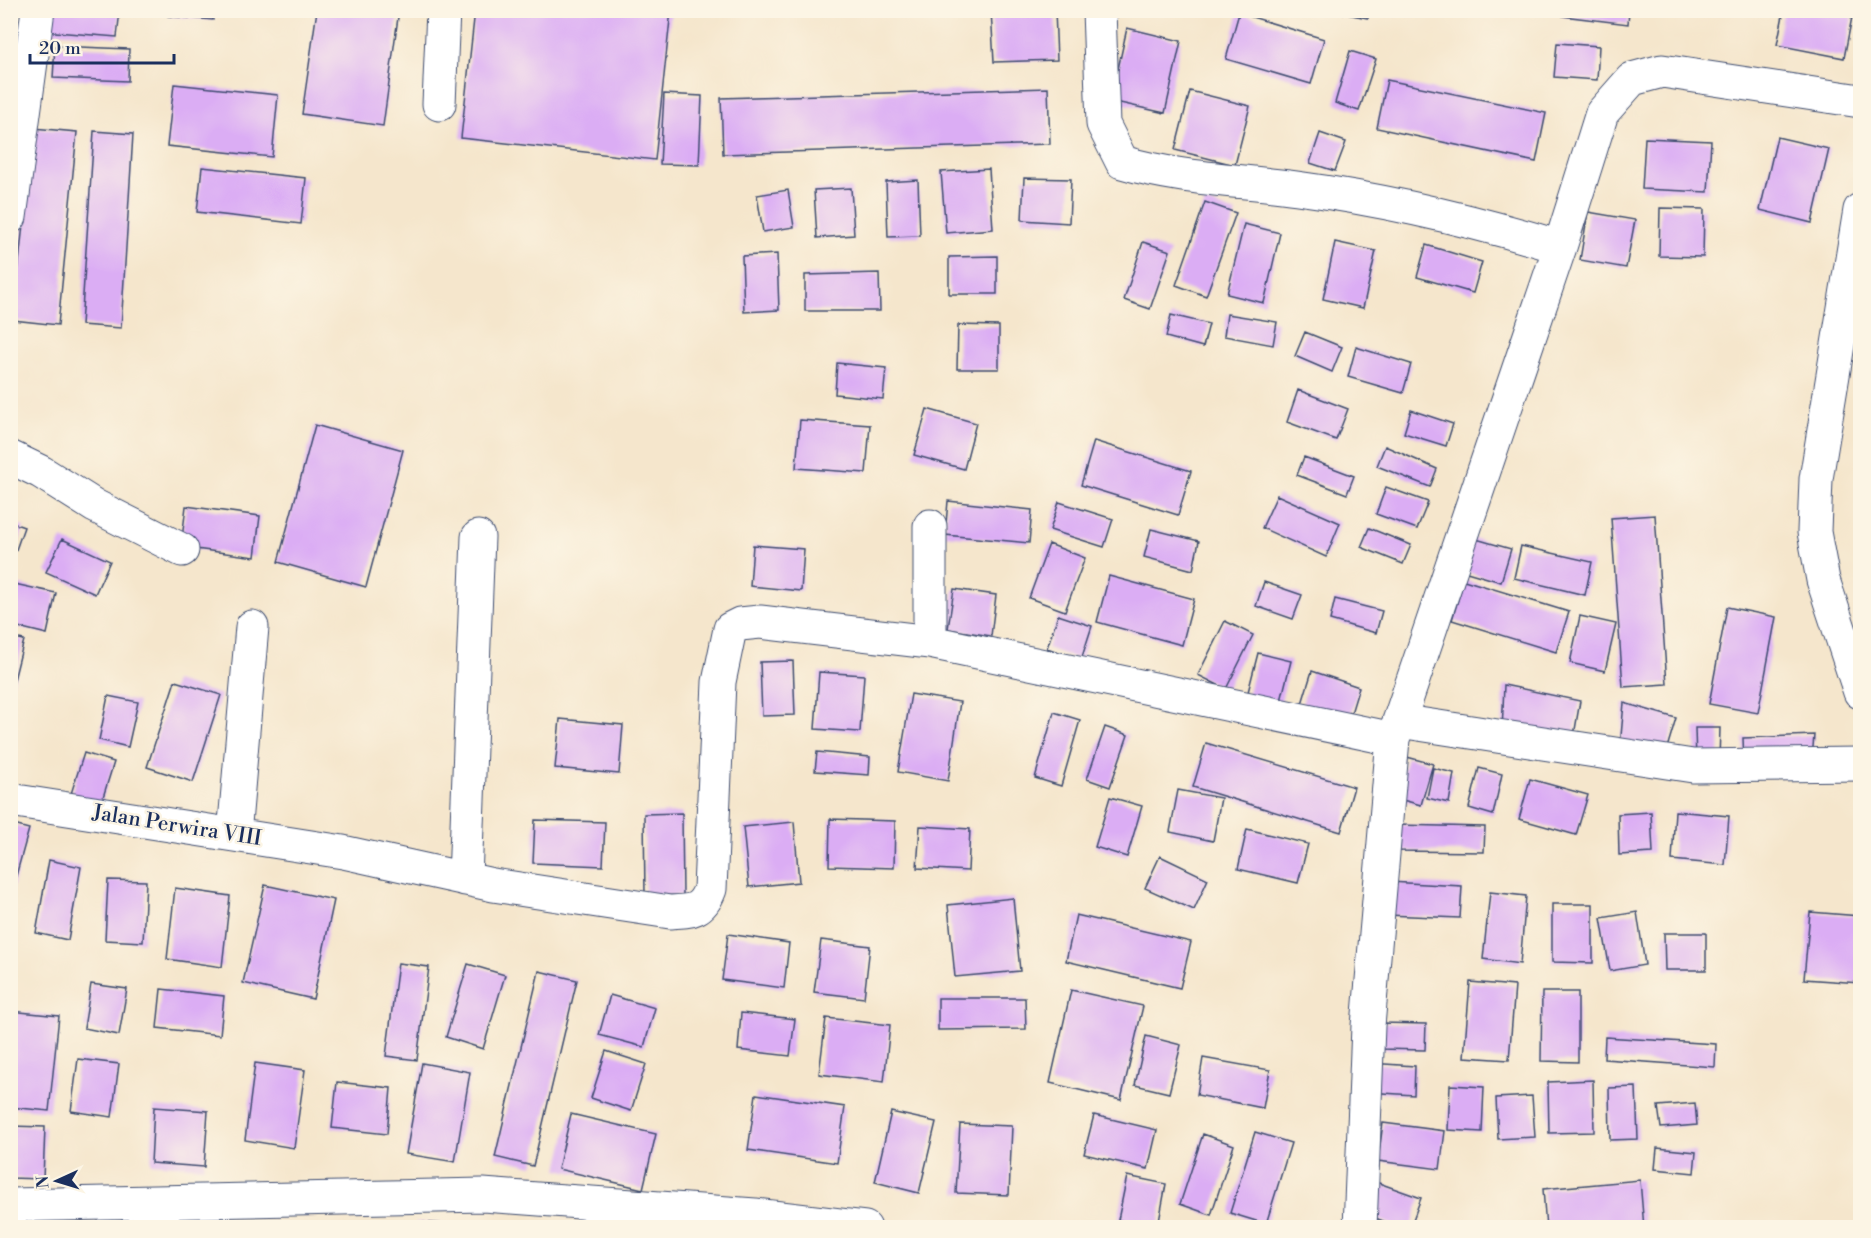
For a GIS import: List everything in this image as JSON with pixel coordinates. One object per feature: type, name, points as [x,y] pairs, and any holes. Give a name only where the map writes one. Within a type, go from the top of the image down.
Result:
[{"type":"street","points":[[10,217],[38,10]]},
{"type":"street","points":[[439,104],[443,10]]},
{"type":"street","points":[[1099,10],[1103,124],[1122,162],[1153,171],[1299,188],[1431,213],[1498,228],[1560,247]]},
{"type":"street","points":[[1360,1227],[1368,1026],[1396,730],[1560,247],[1602,113],[1632,79],[1662,71],[1860,101]]},
{"type":"street","points":[[1860,210],[1816,479],[1814,532],[1823,580],[1860,692]]},
{"type":"street","points":[[10,457],[41,472],[95,506],[182,550]]},
{"type":"street","points":[[930,526],[930,642],[1396,730],[1693,766],[1860,764]]},
{"type":"street","points":[[465,879],[478,537]]},
{"type":"street","name":"Jalan Perwira VIII","points":[[10,800],[343,852],[465,879],[670,912],[692,911],[705,903],[710,889],[719,682],[730,629],[740,624],[760,622],[930,642]]},
{"type":"street","points":[[234,835],[252,627]]},
{"type":"street","points":[[10,1205],[308,1213],[483,1195],[755,1215],[865,1227]]},
{"type":"building","points":[[44,10],[120,10],[117,37],[43,31]]},
{"type":"building","points":[[168,10],[214,10],[213,20],[168,16]]},
{"type":"building","points":[[317,10],[399,10],[383,126],[302,114]]},
{"type":"building","points":[[475,10],[671,10],[655,160],[461,138]]},
{"type":"building","points":[[903,10],[946,10],[946,15],[903,12]]},
{"type":"building","points":[[991,10],[1055,10],[1057,60],[994,62]]},
{"type":"building","points":[[1326,10],[1369,10],[1368,18]]},
{"type":"building","points":[[1563,10],[1629,10],[1628,24],[1563,16]]},
{"type":"building","points":[[1784,10],[1819,10],[1852,17],[1844,58],[1777,45]]},
{"type":"building","points":[[1239,13],[1324,39],[1311,84],[1226,59]]},
{"type":"building","points":[[1127,28],[1181,41],[1165,113],[1111,101]]},
{"type":"building","points":[[1557,43],[1599,46],[1597,80],[1554,77]]},
{"type":"building","points":[[55,46],[129,49],[128,81],[53,78]]},
{"type":"building","points":[[1350,51],[1376,59],[1359,111],[1335,103]]},
{"type":"building","points":[[1387,80],[1546,113],[1536,162],[1377,128]]},
{"type":"building","points":[[174,84],[278,95],[272,157],[167,146]]},
{"type":"building","points":[[1048,88],[1050,144],[723,154],[721,98]]},
{"type":"building","points":[[1190,91],[1250,106],[1235,165],[1175,150]]},
{"type":"building","points":[[664,94],[702,96],[699,165],[660,164]]},
{"type":"building","points":[[33,128],[77,132],[58,325],[13,320]]},
{"type":"building","points":[[94,131],[133,134],[121,328],[81,325]]},
{"type":"building","points":[[1320,133],[1346,142],[1335,171],[1310,163]]},
{"type":"building","points":[[1777,137],[1829,149],[1812,223],[1760,210]]},
{"type":"building","points":[[1645,138],[1711,141],[1708,192],[1642,189]]},
{"type":"building","points":[[202,167],[306,178],[301,224],[197,212]]},
{"type":"building","points":[[989,169],[993,229],[946,233],[941,172]]},
{"type":"building","points":[[1024,178],[1071,179],[1069,223],[1022,220]]},
{"type":"building","points":[[918,180],[920,236],[888,237],[886,182]]},
{"type":"building","points":[[851,188],[854,235],[817,238],[814,190]]},
{"type":"building","points":[[788,190],[794,227],[763,232],[757,195]]},
{"type":"building","points":[[1205,202],[1236,213],[1206,296],[1176,285]]},
{"type":"building","points":[[1660,208],[1704,209],[1703,257],[1659,256]]},
{"type":"building","points":[[1588,212],[1635,220],[1626,268],[1580,260]]},
{"type":"building","points":[[1244,224],[1280,233],[1264,303],[1227,294]]},
{"type":"building","points":[[1143,242],[1170,251],[1150,309],[1124,300]]},
{"type":"building","points":[[1335,242],[1376,251],[1363,308],[1323,299]]},
{"type":"building","points":[[1426,245],[1482,262],[1473,293],[1417,277]]},
{"type":"building","points":[[777,254],[779,310],[744,312],[742,256]]},
{"type":"building","points":[[997,256],[997,294],[949,294],[949,257]]},
{"type":"building","points":[[879,273],[880,311],[805,311],[805,275]]},
{"type":"building","points":[[1227,314],[1277,322],[1273,345],[1224,336]]},
{"type":"building","points":[[1171,315],[1209,324],[1203,347],[1166,337]]},
{"type":"building","points":[[958,325],[999,326],[999,369],[957,369]]},
{"type":"building","points":[[1305,332],[1342,347],[1332,372],[1295,356]]},
{"type":"building","points":[[1356,347],[1411,364],[1403,393],[1348,377]]},
{"type":"building","points":[[837,363],[886,368],[883,399],[835,394]]},
{"type":"building","points":[[1298,390],[1348,409],[1336,440],[1287,422]]},
{"type":"building","points":[[927,409],[976,423],[964,469],[914,455]]},
{"type":"building","points":[[1411,410],[1453,424],[1446,446],[1404,433]]},
{"type":"building","points":[[800,420],[870,425],[866,473],[796,468]]},
{"type":"building","points":[[315,425],[403,450],[366,587],[278,562]]},
{"type":"building","points":[[1094,441],[1191,471],[1178,515],[1081,485]]},
{"type":"building","points":[[1385,446],[1437,469],[1430,487],[1377,466]]},
{"type":"building","points":[[1304,457],[1354,476],[1347,494],[1297,475]]},
{"type":"building","points":[[1386,487],[1428,502],[1417,529],[1376,514]]},
{"type":"building","points":[[1277,495],[1340,523],[1326,557],[1262,528]]},
{"type":"building","points":[[948,501],[1032,510],[1029,543],[945,535]]},
{"type":"building","points":[[1059,502],[1113,519],[1104,547],[1050,530]]},
{"type":"building","points":[[186,506],[260,516],[255,557],[181,547]]},
{"type":"building","points":[[1655,515],[1667,684],[1623,687],[1611,518]]},
{"type":"building","points":[[10,522],[24,527],[11,564],[10,564]]},
{"type":"building","points":[[1369,528],[1411,545],[1403,564],[1361,547]]},
{"type":"building","points":[[1151,529],[1199,541],[1193,570],[1144,557]]},
{"type":"building","points":[[1469,537],[1511,549],[1501,582],[1460,570]]},
{"type":"building","points":[[62,539],[110,561],[95,594],[46,572]]},
{"type":"building","points":[[1049,544],[1085,558],[1065,611],[1029,598]]},
{"type":"building","points":[[753,545],[804,549],[801,591],[750,586]]},
{"type":"building","points":[[1521,546],[1592,562],[1585,595],[1514,578]]},
{"type":"building","points":[[1109,576],[1194,599],[1182,645],[1097,622]]},
{"type":"building","points":[[1464,580],[1569,612],[1556,652],[1452,620]]},
{"type":"building","points":[[1264,582],[1302,595],[1293,619],[1256,606]]},
{"type":"building","points":[[10,583],[56,593],[47,634],[10,625]]},
{"type":"building","points":[[954,589],[996,595],[991,636],[948,629]]},
{"type":"building","points":[[1335,599],[1382,611],[1376,633],[1330,620]]},
{"type":"building","points":[[1727,607],[1776,617],[1758,713],[1709,704]]},
{"type":"building","points":[[1058,615],[1092,626],[1081,660],[1047,648]]},
{"type":"building","points":[[1580,616],[1616,624],[1605,671],[1570,663]]},
{"type":"building","points":[[1225,621],[1253,635],[1226,689],[1198,675]]},
{"type":"building","points":[[10,637],[24,640],[13,684],[10,684]]},
{"type":"building","points":[[1258,653],[1291,661],[1280,705],[1247,696]]},
{"type":"building","points":[[793,661],[795,715],[762,716],[760,662]]},
{"type":"building","points":[[1312,671],[1359,687],[1348,723],[1301,707]]},
{"type":"building","points":[[819,672],[864,675],[860,732],[815,729]]},
{"type":"building","points":[[175,681],[221,695],[193,782],[147,767]]},
{"type":"building","points":[[1504,685],[1580,701],[1572,747],[1502,732]]},
{"type":"building","points":[[911,694],[960,702],[948,781],[898,772]]},
{"type":"building","points":[[108,696],[138,702],[128,747],[99,740]]},
{"type":"building","points":[[1624,703],[1676,718],[1664,758],[1620,747]]},
{"type":"building","points":[[1054,712],[1080,720],[1061,786],[1035,778]]},
{"type":"building","points":[[560,719],[623,725],[619,774],[555,768]]},
{"type":"building","points":[[1105,727],[1128,735],[1110,787],[1087,779]]},
{"type":"building","points":[[1695,728],[1720,728],[1719,760],[1696,761]]},
{"type":"building","points":[[1814,735],[1812,759],[1744,762],[1743,738]]},
{"type":"building","points":[[1206,743],[1354,787],[1341,832],[1193,787]]},
{"type":"building","points":[[817,752],[870,757],[869,775],[815,771]]},
{"type":"building","points":[[84,753],[114,762],[99,810],[69,800]]},
{"type":"building","points":[[1407,757],[1433,764],[1421,805],[1395,798]]},
{"type":"building","points":[[1433,768],[1454,773],[1449,803],[1427,798]]},
{"type":"building","points":[[1479,768],[1502,774],[1493,815],[1469,808]]},
{"type":"building","points":[[1530,779],[1588,795],[1576,835],[1519,819]]},
{"type":"building","points":[[1178,790],[1221,798],[1213,841],[1170,832]]},
{"type":"building","points":[[1110,797],[1142,806],[1127,857],[1095,847]]},
{"type":"building","points":[[1675,811],[1729,816],[1725,865],[1672,860]]},
{"type":"building","points":[[1651,812],[1653,853],[1619,855],[1618,814]]},
{"type":"building","points":[[682,813],[683,895],[645,896],[644,814]]},
{"type":"building","points":[[830,819],[895,821],[894,868],[829,866]]},
{"type":"building","points":[[535,820],[605,822],[603,866],[533,863]]},
{"type":"building","points":[[794,822],[799,882],[749,887],[743,827]]},
{"type":"building","points":[[10,824],[29,829],[11,894],[10,894]]},
{"type":"building","points":[[1396,825],[1485,827],[1484,852],[1395,851]]},
{"type":"building","points":[[920,826],[970,829],[968,871],[917,868]]},
{"type":"building","points":[[1247,829],[1308,844],[1298,883],[1238,869]]},
{"type":"building","points":[[1160,856],[1208,879],[1194,910],[1145,888]]},
{"type":"building","points":[[49,860],[81,867],[68,940],[36,933]]},
{"type":"building","points":[[108,880],[146,881],[143,942],[105,940]]},
{"type":"building","points":[[1389,882],[1462,886],[1460,918],[1387,915]]},
{"type":"building","points":[[265,885],[334,900],[313,999],[243,983]]},
{"type":"building","points":[[175,888],[230,896],[222,967],[167,959]]},
{"type":"building","points":[[1490,892],[1526,896],[1520,964],[1483,959]]},
{"type":"building","points":[[1013,898],[1020,971],[955,977],[948,905]]},
{"type":"building","points":[[1552,904],[1593,904],[1593,963],[1552,962]]},
{"type":"building","points":[[1637,912],[1645,965],[1610,971],[1601,918]]},
{"type":"building","points":[[1810,912],[1860,916],[1860,983],[1804,979]]},
{"type":"building","points":[[1076,915],[1191,942],[1180,988],[1066,961]]},
{"type":"building","points":[[1664,933],[1706,933],[1706,970],[1665,970]]},
{"type":"building","points":[[728,934],[789,943],[784,988],[722,980]]},
{"type":"building","points":[[821,940],[870,946],[864,998],[814,992]]},
{"type":"building","points":[[398,963],[429,967],[417,1060],[386,1056]]},
{"type":"building","points":[[468,964],[505,975],[483,1049],[446,1037]]},
{"type":"building","points":[[539,971],[577,980],[533,1166],[495,1157]]},
{"type":"building","points":[[1470,982],[1515,986],[1509,1060],[1464,1057]]},
{"type":"building","points":[[91,984],[127,989],[119,1035],[84,1028]]},
{"type":"building","points":[[161,989],[224,996],[220,1035],[157,1028]]},
{"type":"building","points":[[1071,990],[1143,1006],[1121,1100],[1050,1083]]},
{"type":"building","points":[[1542,992],[1578,992],[1578,1062],[1541,1061]]},
{"type":"building","points":[[610,995],[655,1008],[644,1047],[599,1035]]},
{"type":"building","points":[[938,998],[1025,998],[1026,1029],[938,1030]]},
{"type":"building","points":[[10,1011],[59,1016],[49,1111],[10,1107]]},
{"type":"building","points":[[741,1013],[795,1019],[790,1056],[738,1050]]},
{"type":"building","points":[[826,1018],[890,1025],[884,1082],[819,1074]]},
{"type":"building","points":[[1381,1023],[1426,1024],[1425,1050],[1380,1049]]},
{"type":"building","points":[[1146,1036],[1181,1045],[1169,1093],[1135,1085]]},
{"type":"building","points":[[1605,1037],[1716,1044],[1715,1067],[1604,1059]]},
{"type":"building","points":[[606,1051],[646,1064],[631,1111],[591,1098]]},
{"type":"building","points":[[1203,1058],[1270,1070],[1263,1108],[1197,1095]]},
{"type":"building","points":[[78,1059],[119,1064],[112,1117],[71,1111]]},
{"type":"building","points":[[255,1063],[305,1070],[294,1148],[245,1140]]},
{"type":"building","points":[[422,1063],[470,1072],[455,1162],[406,1154]]},
{"type":"building","points":[[1369,1063],[1415,1066],[1414,1095],[1367,1092]]},
{"type":"building","points":[[1593,1080],[1594,1132],[1549,1133],[1548,1082]]},
{"type":"building","points":[[337,1082],[391,1088],[387,1134],[332,1128]]},
{"type":"building","points":[[1450,1085],[1484,1087],[1482,1132],[1448,1130]]},
{"type":"building","points":[[1636,1087],[1638,1139],[1610,1140],[1609,1088]]},
{"type":"building","points":[[756,1094],[845,1107],[837,1163],[748,1150]]},
{"type":"building","points":[[1532,1096],[1535,1137],[1498,1139],[1496,1098]]},
{"type":"building","points":[[1695,1103],[1697,1125],[1661,1128],[1658,1106]]},
{"type":"building","points":[[154,1107],[208,1111],[204,1167],[151,1163]]},
{"type":"building","points":[[891,1112],[936,1122],[919,1193],[875,1182]]},
{"type":"building","points":[[571,1114],[656,1134],[643,1189],[558,1169]]},
{"type":"building","points":[[1094,1115],[1157,1130],[1148,1169],[1084,1154]]},
{"type":"building","points":[[1383,1123],[1445,1131],[1440,1169],[1378,1161]]},
{"type":"building","points":[[960,1124],[1012,1126],[1009,1195],[956,1193]]},
{"type":"building","points":[[10,1126],[45,1127],[43,1179],[10,1178]]},
{"type":"building","points":[[1255,1132],[1291,1143],[1266,1224],[1230,1213]]},
{"type":"building","points":[[1203,1134],[1234,1145],[1211,1215],[1180,1204]]},
{"type":"building","points":[[1657,1148],[1696,1152],[1694,1173],[1655,1169]]},
{"type":"building","points":[[1127,1176],[1166,1184],[1158,1227],[1118,1220]]},
{"type":"building","points":[[1640,1180],[1644,1228],[1546,1228],[1543,1189]]},
{"type":"building","points":[[1376,1182],[1421,1198],[1410,1228],[1401,1228],[1365,1214]]},
{"type":"building","points":[[134,1221],[134,1228],[99,1228],[99,1224]]},
{"type":"building","points":[[416,1222],[445,1224],[445,1228],[416,1228]]}]
